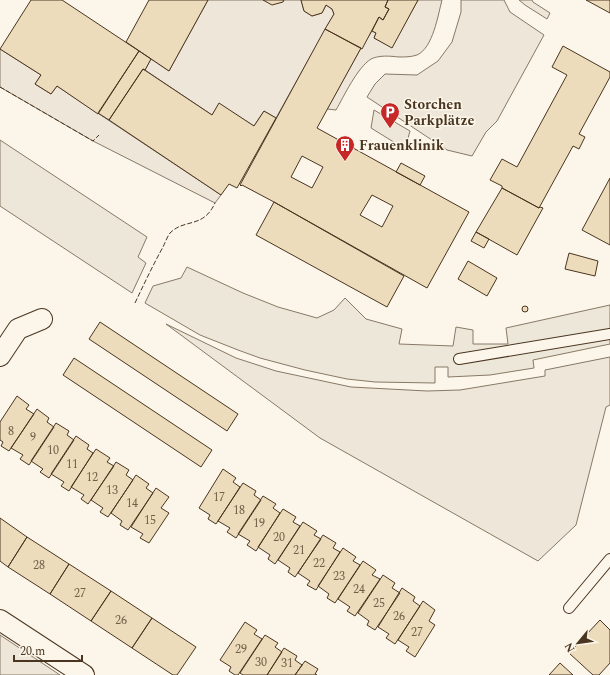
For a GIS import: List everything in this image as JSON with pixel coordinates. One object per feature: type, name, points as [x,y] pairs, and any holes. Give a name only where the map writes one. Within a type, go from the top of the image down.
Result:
[{"type":"street","points":[[0,356],[18,329],[42,319]]},
{"type":"street","points":[[0,620],[84,675]]},
{"type":"lane","points":[[459,359],[610,334]]},
{"type":"lane","points":[[569,608],[610,559]]},
{"type":"shaded area","points":[[208,0],[301,0],[304,11],[312,16],[322,13],[326,5],[332,9],[334,14],[276,118],[264,111],[254,126],[219,104],[212,115],[145,70],[151,59],[169,71]]},
{"type":"shaded area","points":[[418,0],[442,0],[437,22],[431,38],[423,51],[410,57],[381,56],[371,59],[356,75],[336,110],[327,109],[372,31],[376,33],[374,38],[392,47]]},
{"type":"shaded area","points":[[461,0],[504,0],[510,12],[544,35],[497,121],[486,132],[472,156],[447,150],[367,97],[375,84],[385,74],[417,75],[438,61],[452,42],[461,12]]},
{"type":"shaded area","points":[[519,0],[532,0],[550,13],[547,19],[525,5]]},
{"type":"shaded area","points":[[0,49],[41,75],[35,84],[51,94],[57,86],[221,195],[215,203],[93,141],[0,87]]},
{"type":"shaded area","name":"Storchen Parkplätze","points":[[374,110],[410,131],[405,149],[371,128]]},
{"type":"shaded area","points":[[0,140],[147,237],[138,257],[146,263],[132,293],[0,206]]},
{"type":"shaded area","points":[[187,267],[243,293],[278,307],[317,318],[334,310],[345,298],[366,319],[402,329],[399,344],[453,346],[456,327],[473,330],[473,344],[508,344],[506,328],[610,305],[610,344],[533,360],[534,368],[490,375],[448,377],[448,367],[435,367],[435,383],[375,382],[347,379],[305,370],[260,358],[238,350],[200,335],[145,303],[153,286],[181,278]]},
{"type":"shaded area","points":[[166,324],[236,358],[276,371],[351,387],[427,391],[460,390],[545,376],[545,370],[610,357],[610,405],[606,407],[576,525],[538,561],[320,438]]},
{"type":"shaded area","points":[[0,635],[60,675],[0,675]]},
{"type":"building","points":[[31,0],[62,0],[139,51],[98,114],[57,86],[51,94],[35,84],[41,75],[0,49]]},
{"type":"building","points":[[149,0],[208,0],[169,71],[126,42]]},
{"type":"building","points":[[263,0],[284,0],[283,2],[272,5]]},
{"type":"building","points":[[301,0],[388,0],[385,7],[389,9],[383,20],[379,17],[362,49],[325,29],[334,14],[332,9],[326,5],[322,13],[312,16],[304,11]]},
{"type":"building","points":[[388,0],[418,0],[392,48],[374,38],[376,33],[372,31],[379,17],[383,20],[389,9],[385,7]]},
{"type":"building","points":[[586,0],[610,0],[610,13]]},
{"type":"building","name":"Frauenklinik","points":[[325,29],[361,48],[317,128],[469,212],[427,288],[274,202],[240,185]],"holes":[[[302,156],[323,167],[312,188],[291,177]],[[372,195],[393,206],[382,227],[360,215]]]},
{"type":"building","points":[[563,46],[610,72],[610,77],[579,134],[585,137],[579,149],[573,146],[539,208],[490,180],[502,159],[517,167],[567,75],[552,67]]},
{"type":"building","points":[[139,51],[151,59],[145,70],[143,69],[109,120],[98,113]]},
{"type":"building","points":[[143,69],[212,115],[219,103],[254,126],[264,111],[276,118],[237,188],[229,184],[221,195],[109,120]]},
{"type":"building","points":[[401,163],[425,176],[420,185],[396,172]]},
{"type":"building","points":[[610,178],[610,245],[582,230]]},
{"type":"building","points":[[502,188],[539,208],[543,208],[517,255],[476,232]]},
{"type":"building","points":[[274,202],[404,276],[387,307],[256,235]]},
{"type":"building","points":[[476,232],[489,239],[484,248],[471,241]]},
{"type":"building","points":[[569,253],[598,261],[595,276],[565,269]]},
{"type":"building","points":[[468,261],[497,278],[487,296],[458,279]]},
{"type":"building","points":[[525,306],[528,309],[525,312],[522,309]]},
{"type":"building","points":[[100,322],[238,414],[227,431],[89,339]]},
{"type":"building","points":[[74,358],[212,450],[201,467],[63,375]]},
{"type":"building","points":[[17,396],[29,405],[26,409],[34,414],[9,451],[1,446],[3,442],[0,440],[0,422]]},
{"type":"building","points":[[37,409],[49,418],[47,422],[54,427],[29,465],[20,459],[23,455],[11,448]]},
{"type":"building","points":[[56,423],[69,431],[67,435],[74,440],[49,478],[40,472],[43,469],[31,461]]},
{"type":"building","points":[[76,436],[89,445],[87,449],[93,453],[69,491],[61,486],[64,482],[51,474]]},
{"type":"building","points":[[96,449],[110,458],[107,462],[114,466],[88,504],[81,499],[84,495],[71,487]]},
{"type":"building","points":[[116,462],[129,470],[126,475],[133,480],[108,517],[100,512],[103,508],[91,500]]},
{"type":"building","points":[[223,469],[236,478],[233,482],[240,487],[216,524],[208,519],[210,515],[199,508]]},
{"type":"building","points":[[136,475],[149,484],[146,488],[153,493],[128,530],[120,525],[122,521],[111,513]]},
{"type":"building","points":[[243,483],[256,491],[254,495],[261,500],[236,538],[227,532],[230,528],[218,521]]},
{"type":"building","points":[[156,488],[169,497],[161,508],[169,513],[149,543],[140,538],[143,534],[131,527]]},
{"type":"building","points":[[263,496],[276,504],[273,508],[280,513],[256,551],[247,545],[250,541],[238,534]]},
{"type":"building","points":[[283,509],[296,517],[293,522],[300,526],[275,564],[268,559],[270,555],[258,547]]},
{"type":"building","points":[[0,518],[27,537],[8,567],[0,561]]},
{"type":"building","points":[[303,522],[317,531],[314,535],[321,539],[295,577],[288,572],[290,568],[278,560]]},
{"type":"building","points":[[323,535],[336,543],[333,548],[340,552],[316,590],[307,585],[310,581],[298,573]]},
{"type":"building","points":[[27,537],[69,564],[50,594],[8,567]]},
{"type":"building","points":[[343,548],[356,557],[353,561],[360,565],[335,603],[327,598],[329,594],[318,586]]},
{"type":"building","points":[[363,561],[376,570],[372,575],[380,579],[355,616],[347,611],[350,607],[338,599]]},
{"type":"building","points":[[69,564],[111,591],[91,621],[50,594]]},
{"type":"building","points":[[383,575],[395,583],[392,588],[400,593],[375,630],[367,625],[369,621],[358,613]]},
{"type":"building","points":[[402,588],[415,597],[413,601],[420,606],[395,644],[386,638],[389,634],[378,627]]},
{"type":"building","points":[[111,591],[152,618],[132,648],[91,621]]},
{"type":"building","points":[[423,601],[435,610],[429,621],[435,625],[415,657],[406,651],[409,647],[398,640]]},
{"type":"building","points":[[152,618],[196,647],[177,675],[173,675],[132,648]]},
{"type":"building","points":[[600,620],[610,630],[610,663],[599,675],[593,675],[569,653]]},
{"type":"building","points":[[245,622],[257,630],[254,634],[262,639],[238,675],[235,675],[229,671],[231,667],[220,660]]},
{"type":"building","points":[[265,635],[278,643],[275,647],[282,652],[267,675],[243,675],[240,673]]},
{"type":"building","points":[[284,648],[297,656],[295,660],[302,665],[295,675],[267,675]]},
{"type":"building","points":[[305,661],[318,669],[315,674],[317,675],[295,675]]},
{"type":"building","points":[[560,663],[573,675],[549,675]]},
{"type":"fence","points":[[0,87],[93,141],[99,135]]},
{"type":"fence","points":[[135,303],[170,233],[176,228],[205,217],[215,203]]},
{"type":"place","name":"Storchen Parkplätze","points":[[390,129]]},
{"type":"place","name":"Frauenklinik","points":[[345,162]]}]
